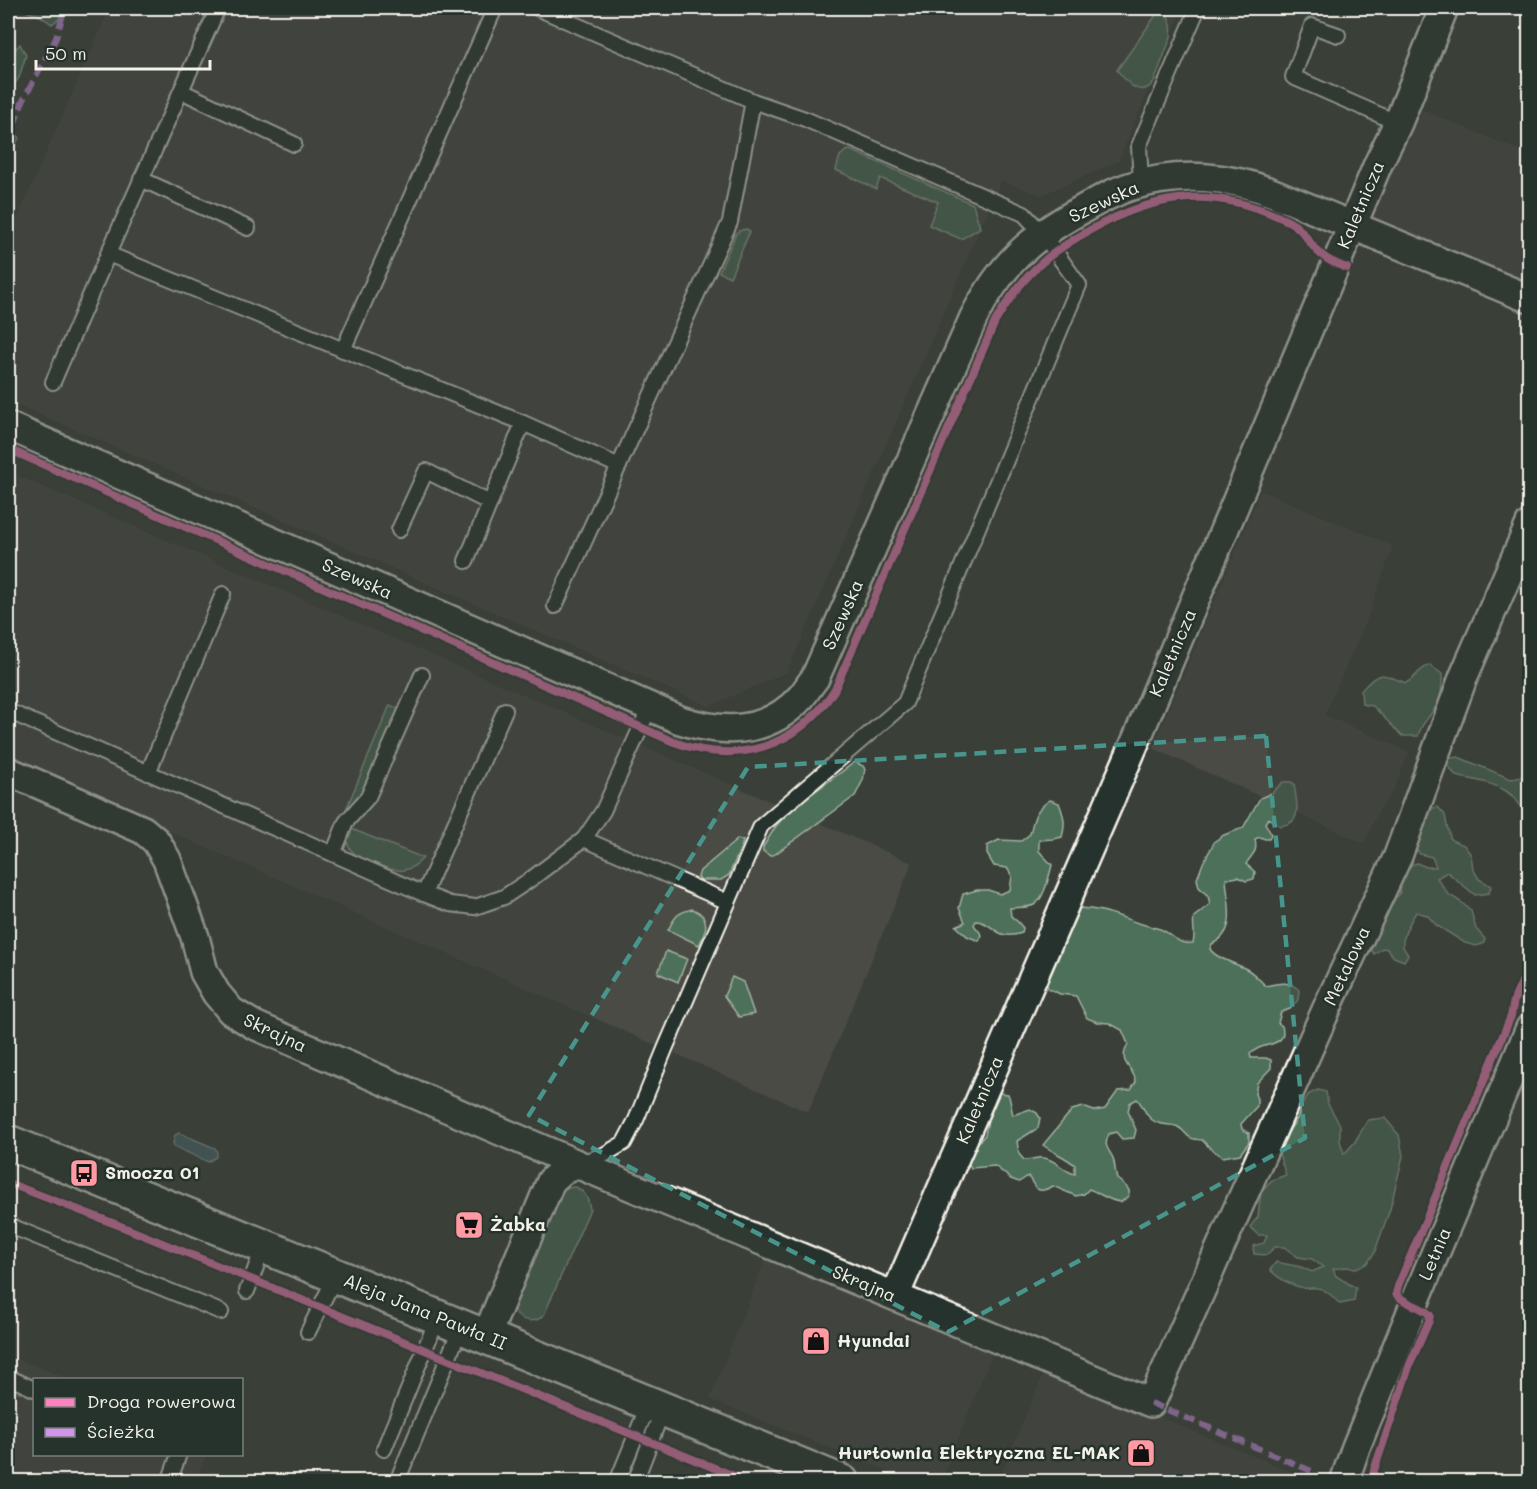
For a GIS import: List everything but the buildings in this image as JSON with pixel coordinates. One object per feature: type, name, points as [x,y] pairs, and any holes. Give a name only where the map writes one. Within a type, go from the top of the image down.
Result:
[{"type":"main road","name":"Aleja Jana Pawła II","points":[[8,1142],[842,1482]]},
{"type":"street","name":"Kaletnicza","points":[[895,1296],[1137,738],[1378,164],[1398,123],[1444,8]]},
{"type":"street","name":"Szewska","points":[[8,426],[680,720],[700,727],[724,730],[744,729],[785,712],[801,697],[815,678],[974,317],[986,295],[1013,258],[1042,234],[1073,214],[1130,186],[1141,183],[1199,177],[1244,183],[1276,194],[1530,299]]},
{"type":"street","name":"Metalowa","points":[[1151,1403],[1331,999],[1398,856],[1463,678],[1530,524]]},
{"type":"street","name":"Skrajna","points":[[8,771],[143,830],[156,841],[167,860],[182,899],[204,972],[216,993],[231,1011],[254,1025],[577,1164],[1151,1403]]},
{"type":"street","name":"Letnia","points":[[1344,1482],[1429,1268],[1530,1028]]},
{"type":"street","points":[[462,1327],[551,1181],[562,1171],[577,1164]]},
{"type":"lane","points":[[53,382],[218,8]]},
{"type":"lane","points":[[344,350],[495,8]]},
{"type":"lane","points":[[537,8],[753,101],[805,119],[1024,214],[1042,234],[1079,285],[905,704],[761,826],[636,1120],[624,1143],[602,1156],[577,1164]]},
{"type":"lane","points":[[1141,183],[1139,147],[1198,8]]},
{"type":"lane","points":[[1338,35],[1312,26],[1293,77],[1398,123]]},
{"type":"lane","points":[[181,91],[294,144]]},
{"type":"lane","points":[[555,606],[730,222],[753,101]]},
{"type":"lane","points":[[141,179],[248,228]]},
{"type":"lane","points":[[108,254],[523,423],[618,466]]},
{"type":"lane","points":[[465,561],[523,423]]},
{"type":"lane","points":[[399,530],[426,471],[490,502]]},
{"type":"lane","points":[[148,773],[223,594]]},
{"type":"lane","points":[[333,854],[346,822],[368,797],[422,675]]},
{"type":"lane","points":[[8,711],[424,894],[450,904],[475,907],[504,897],[584,839],[603,811],[650,707]]},
{"type":"lane","points":[[424,894],[505,710]]},
{"type":"lane","points":[[584,839],[728,902]]},
{"type":"lane","points":[[8,1225],[221,1312]]},
{"type":"lane","points":[[247,1291],[264,1246]]},
{"type":"lane","points":[[308,1332],[336,1275]]},
{"type":"lane","points":[[384,1449],[462,1327]]},
{"type":"lane","points":[[400,1474],[462,1327]]},
{"type":"lane","points":[[8,1377],[33,1389]]},
{"type":"lane","points":[[617,1482],[656,1406]]},
{"type":"lane","points":[[635,1482],[656,1406]]},
{"type":"lane","points":[[169,1482],[179,1456]]},
{"type":"highlighted area","points":[[1266,736],[1305,1138],[948,1332],[529,1115],[748,767]]},
{"type":"shaded area","points":[[110,8],[1182,8],[1118,161],[1041,195],[1001,180],[787,672],[709,706],[8,400],[8,240]]},
{"type":"shaded area","points":[[1417,108],[1529,155],[1529,282],[1372,219]]},
{"type":"shaded area","points":[[8,472],[912,863],[808,1112],[8,760]]},
{"type":"shaded area","points":[[1261,491],[1393,546],[1366,621],[1324,715],[1409,752],[1393,791],[1380,808],[1364,843],[1153,748]]},
{"type":"shaded area","points":[[767,1256],[994,1348],[941,1481],[913,1481],[710,1399]]},
{"type":"shaded area","points":[[8,1356],[66,1378],[33,1378],[33,1456],[206,1456],[195,1481],[8,1481]]},
{"type":"shaded area","points":[[1045,1370],[1303,1477],[1301,1482],[998,1482]]},
{"type":"green space","points":[[8,8],[68,8],[66,13],[52,24],[40,16],[20,9],[8,17]]},
{"type":"green space","points":[[1159,11],[1165,12],[1169,18],[1172,27],[1171,37],[1154,82],[1149,87],[1139,89],[1129,83],[1117,70]]},
{"type":"green space","points":[[20,44],[26,55],[19,78],[8,92],[8,57]]},
{"type":"green space","points":[[8,124],[12,124],[19,138],[8,158]]},
{"type":"green space","points":[[850,150],[973,204],[980,228],[961,239],[929,225],[938,202],[880,178],[876,189],[836,170],[840,156]]},
{"type":"green space","points":[[746,229],[750,231],[730,277],[719,272],[736,234]]},
{"type":"green space","points":[[1430,665],[1442,674],[1441,693],[1436,707],[1418,736],[1402,736],[1373,706],[1362,704],[1361,691],[1377,676],[1386,676],[1406,683]]},
{"type":"green space","points":[[390,705],[400,710],[366,792],[342,819]]},
{"type":"green space","points":[[1458,757],[1511,779],[1522,777],[1529,765],[1529,820],[1517,801],[1506,791],[1488,783],[1456,776],[1447,764],[1447,759]]},
{"type":"green space","points":[[855,762],[865,769],[863,780],[855,796],[775,854],[770,856],[763,851],[763,847],[776,826],[790,810]]},
{"type":"green space","points":[[1283,782],[1294,784],[1296,816],[1290,823],[1280,826],[1268,818],[1265,823],[1271,834],[1269,839],[1260,837],[1255,839],[1255,851],[1246,864],[1255,872],[1254,879],[1246,881],[1238,877],[1226,879],[1229,924],[1226,932],[1212,944],[1210,949],[1213,953],[1251,972],[1266,986],[1280,983],[1288,984],[1299,990],[1298,1000],[1290,1009],[1281,1012],[1278,1023],[1282,1026],[1283,1032],[1280,1040],[1258,1048],[1250,1054],[1251,1058],[1271,1060],[1271,1068],[1257,1083],[1255,1094],[1257,1106],[1241,1124],[1242,1129],[1249,1133],[1249,1142],[1240,1154],[1223,1157],[1202,1140],[1190,1137],[1178,1127],[1154,1121],[1137,1099],[1130,1103],[1128,1111],[1136,1130],[1134,1138],[1122,1139],[1116,1132],[1109,1134],[1106,1141],[1114,1160],[1117,1179],[1129,1190],[1126,1199],[1121,1202],[1108,1199],[1089,1189],[1084,1194],[1076,1196],[1053,1186],[1040,1190],[1035,1187],[1028,1176],[1019,1182],[1011,1179],[995,1166],[971,1168],[967,1161],[975,1146],[985,1135],[992,1101],[1000,1093],[1008,1094],[1013,1115],[1030,1109],[1040,1118],[1038,1128],[1017,1141],[1019,1154],[1024,1160],[1048,1159],[1075,1174],[1075,1165],[1043,1145],[1072,1110],[1083,1107],[1094,1111],[1105,1109],[1118,1091],[1131,1090],[1136,1082],[1125,1061],[1124,1056],[1128,1044],[1122,1030],[1109,1023],[1087,1018],[1076,996],[1049,990],[1045,981],[1070,917],[1079,908],[1103,911],[1165,931],[1183,943],[1193,943],[1194,917],[1210,904],[1208,896],[1199,887],[1197,879],[1215,841],[1243,828],[1260,798],[1272,793]]},
{"type":"green space","points":[[1050,800],[1059,803],[1064,828],[1062,837],[1039,840],[1039,851],[1052,865],[1041,898],[1032,906],[1010,908],[1011,916],[1023,928],[1022,933],[1006,935],[976,921],[974,925],[982,935],[979,941],[967,936],[956,926],[965,922],[959,908],[963,894],[988,890],[1000,894],[1010,890],[1012,876],[1007,868],[994,866],[987,854],[987,846],[999,840],[1021,841],[1030,834],[1038,811]]},
{"type":"green space","points":[[1438,807],[1445,815],[1451,840],[1464,845],[1471,855],[1473,869],[1479,879],[1491,886],[1489,893],[1475,895],[1447,872],[1437,878],[1448,894],[1471,911],[1476,929],[1485,939],[1483,944],[1476,946],[1465,943],[1436,925],[1427,915],[1416,912],[1404,938],[1403,946],[1408,955],[1404,961],[1394,957],[1383,948],[1374,954],[1368,944],[1390,902],[1399,895],[1402,868],[1417,863],[1426,867],[1436,867],[1432,857],[1420,854],[1412,844],[1428,809]]},
{"type":"green space","points":[[349,828],[423,858],[412,867],[403,870],[375,864],[351,850],[347,842]]},
{"type":"green space","points":[[738,839],[743,841],[742,845],[729,875],[721,880],[700,880],[698,877],[700,871]]},
{"type":"green space","points":[[693,909],[703,916],[706,925],[699,945],[668,930],[677,916]]},
{"type":"green space","points":[[666,951],[687,959],[678,982],[658,973]]},
{"type":"green space","points":[[732,977],[743,982],[754,1014],[739,1017],[724,996]]},
{"type":"green space","points":[[1318,1090],[1326,1092],[1328,1104],[1340,1125],[1340,1141],[1344,1154],[1354,1143],[1368,1120],[1385,1118],[1399,1135],[1403,1156],[1390,1209],[1374,1254],[1366,1264],[1356,1268],[1333,1269],[1336,1276],[1356,1288],[1354,1301],[1340,1304],[1324,1290],[1298,1287],[1273,1273],[1270,1270],[1276,1262],[1301,1267],[1312,1272],[1323,1267],[1312,1259],[1298,1257],[1284,1247],[1275,1247],[1266,1255],[1254,1254],[1253,1246],[1264,1243],[1267,1235],[1258,1235],[1250,1227],[1258,1217],[1261,1191],[1272,1180],[1286,1175],[1277,1148],[1297,1119],[1309,1094]]},
{"type":"green space","points":[[576,1187],[586,1196],[590,1209],[544,1315],[532,1321],[523,1319],[516,1314],[512,1299],[557,1194],[565,1188]]},
{"type":"water","points":[[179,1133],[215,1148],[216,1157],[208,1162],[175,1147],[173,1143],[175,1135]]},
{"type":"marked path","points":[[8,142],[22,103],[56,38],[65,8]]},
{"type":"marked path","points":[[1151,1403],[1314,1472]]},
{"type":"cycle path","points":[[8,449],[674,742],[698,749],[721,752],[743,751],[785,738],[820,709],[835,689],[995,322],[1025,279],[1048,257],[1076,238],[1117,216],[1142,207],[1189,198],[1237,203],[1288,221],[1299,229],[1323,256],[1347,268]]},
{"type":"cycle path","points":[[1370,1482],[1410,1364],[1430,1315],[1400,1298],[1396,1294],[1398,1286],[1511,1016],[1514,1000],[1530,963]]},
{"type":"cycle path","points":[[8,1183],[118,1225],[749,1482]]},
{"type":"place","name":"Smocza 01","points":[[84,1173]]},
{"type":"place","name":"Żabka","points":[[469,1225]]},
{"type":"place","name":"Hyundai","points":[[816,1341]]},
{"type":"place","name":"Hurtownia Elektryczna EL-MAK","points":[[1141,1453]]}]
